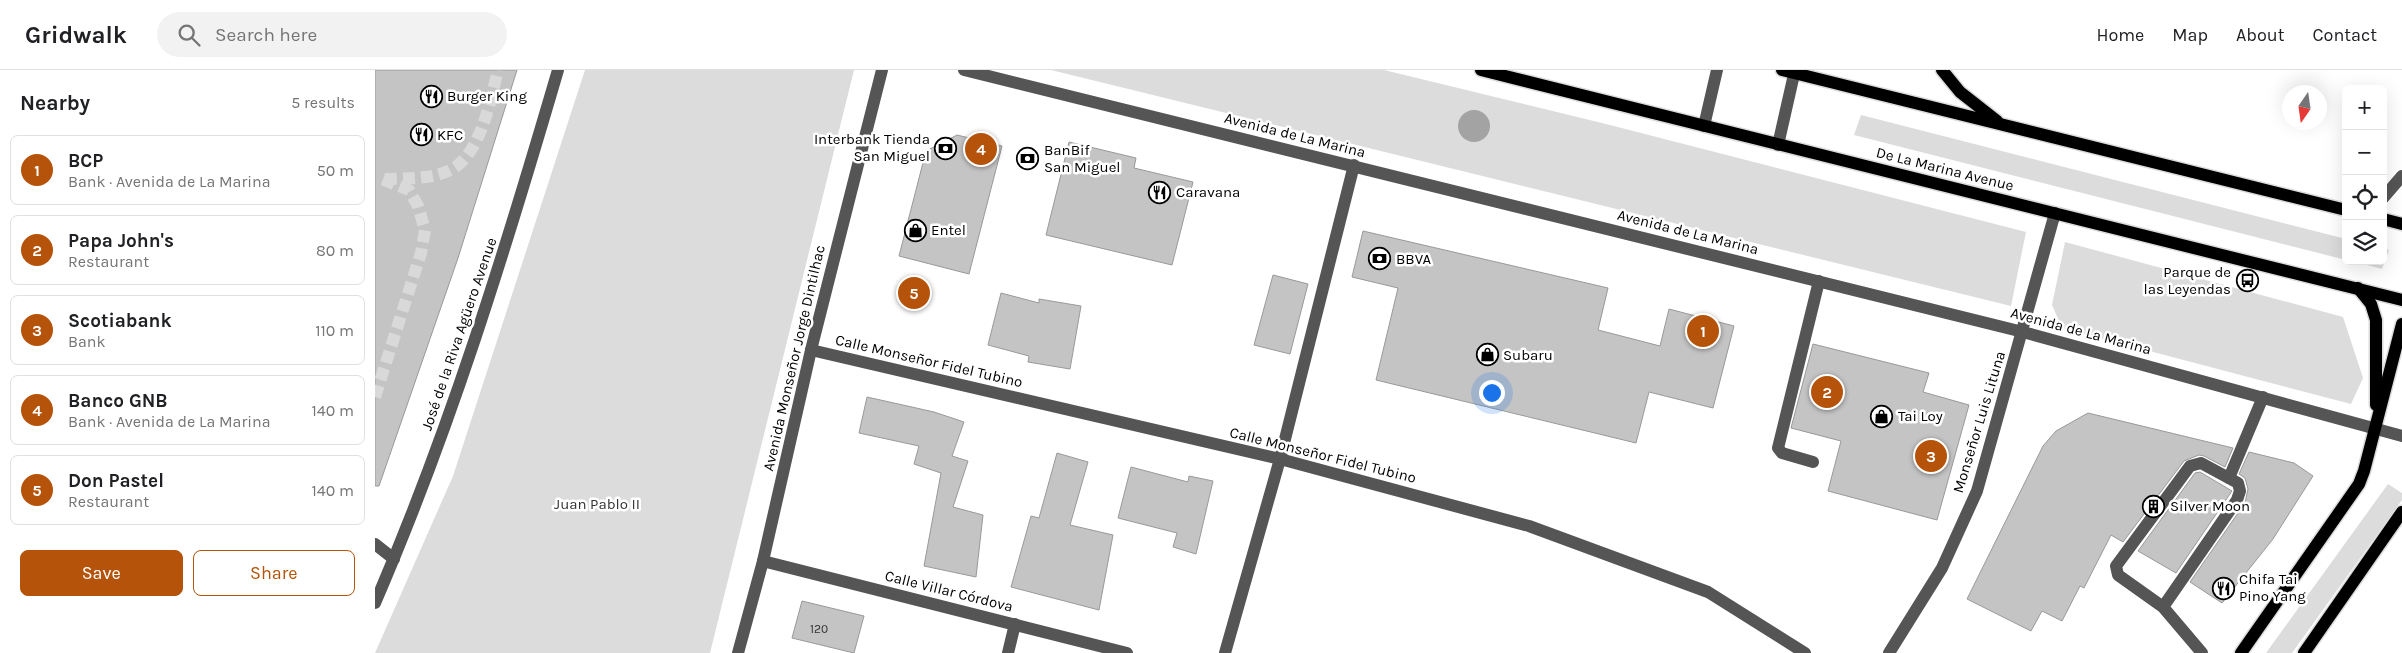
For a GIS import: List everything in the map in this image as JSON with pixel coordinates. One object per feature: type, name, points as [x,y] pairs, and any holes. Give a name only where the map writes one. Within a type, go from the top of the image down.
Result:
[{"type":"main road","name":"De La Marina Avenue","points":[[1481,70],[2402,300]]},
{"type":"main road","points":[[1942,70],[1960,92],[2001,124]]},
{"type":"main road","points":[[1791,71],[2342,209]]},
{"type":"main road","points":[[2387,220],[2402,224]]},
{"type":"main road","points":[[2357,288],[2371,304],[2377,320],[2375,428]]},
{"type":"main road","points":[[2241,653],[2359,484],[2402,324]]},
{"type":"main road","points":[[2304,653],[2402,512]]},
{"type":"street","name":"José de la Riva Agüero Avenue","points":[[375,603],[452,409],[499,268],[558,70]]},
{"type":"street","name":"Avenida Monseñor Jorge Dintilhac","points":[[738,653],[763,561],[811,350],[882,70]]},
{"type":"street","name":"Avenida de La Marina","points":[[964,70],[2023,332],[2402,436]]},
{"type":"street","points":[[1704,126],[1717,70]]},
{"type":"street","points":[[1778,144],[1791,71]]},
{"type":"street","points":[[1225,653],[1280,459],[1354,165]]},
{"type":"street","points":[[2387,193],[2402,176]]},
{"type":"street","name":"Monseñor Luis Lituna","points":[[1889,653],[1942,568],[1977,491],[2055,213]]},
{"type":"street","points":[[1813,462],[1782,453],[1778,448],[1819,281]]},
{"type":"street","name":"Calle Monseñor Fidel Tubino","points":[[811,350],[1280,459],[1529,526],[1708,592],[1805,653]]},
{"type":"street","points":[[2229,478],[2263,397]]},
{"type":"street","points":[[2163,607],[2237,500],[2240,491],[2238,483],[2201,463],[2190,466],[2116,566],[2118,575],[2163,607],[2202,653]]},
{"type":"street","points":[[375,544],[394,559]]},
{"type":"street","name":"Calle Villar Córdova","points":[[763,561],[1127,653]]},
{"type":"street","points":[[1008,653],[1015,624]]},
{"type":"green space","name":"Juan Pablo II","points":[[585,70],[854,70],[710,653],[375,653],[453,476]]},
{"type":"green space","points":[[1051,70],[1384,70],[1606,124],[2026,232],[2011,306]]},
{"type":"green space","points":[[1861,115],[2342,238],[2342,259],[1854,135]]},
{"type":"green space","points":[[2065,242],[2343,317],[2363,378],[2351,404],[2062,328],[2052,305]]},
{"type":"green space","points":[[2367,265],[2383,265],[2382,269]]},
{"type":"green space","points":[[2388,484],[2402,493],[2402,500],[2292,653],[2266,653]]},
{"type":"shaded area","points":[[1474,110],[1480,111],[1485,115],[1489,120],[1489,132],[1485,137],[1480,141],[1474,142],[1468,141],[1463,137],[1459,132],[1458,126],[1459,120],[1463,115],[1468,111]]},
{"type":"building","points":[[375,70],[517,70],[458,258],[379,486],[375,486]]},
{"type":"building","points":[[957,135],[1002,146],[969,274],[899,256],[926,151]]},
{"type":"building","points":[[1069,142],[1136,158],[1134,168],[1193,182],[1172,265],[1046,235]]},
{"type":"building","name":"Subaru","points":[[1363,231],[1608,288],[1598,330],[1660,346],[1669,309],[1734,326],[1713,408],[1649,392],[1636,443],[1376,380],[1398,288],[1352,277]]},
{"type":"building","points":[[1273,275],[1308,284],[1290,354],[1254,345]]},
{"type":"building","points":[[1001,293],[1039,303],[1039,299],[1081,306],[1070,369],[1028,362],[1029,356],[988,345]]},
{"type":"building","points":[[1813,344],[1929,373],[1923,392],[1969,405],[1937,520],[1828,491],[1841,441],[1791,428]]},
{"type":"building","points":[[867,397],[934,412],[964,422],[952,456],[968,461],[953,507],[983,515],[976,577],[924,566],[941,473],[914,464],[919,446],[859,433]]},
{"type":"building","name":"Silver Moon","points":[[2088,413],[2233,448],[2225,467],[2199,455],[2184,461],[2123,542],[2111,535],[2084,588],[2080,586],[2062,621],[2042,611],[2031,631],[1967,599],[2043,446],[2056,431]]},
{"type":"building","points":[[2249,452],[2294,463],[2313,476],[2273,539],[2222,603],[2190,582],[2245,503],[2248,489],[2245,478],[2239,474]]},
{"type":"building","points":[[1057,453],[1088,462],[1070,525],[1113,535],[1099,610],[1011,587],[1031,516],[1039,518]]},
{"type":"building","points":[[1131,467],[1188,482],[1189,476],[1213,481],[1196,554],[1173,547],[1177,533],[1118,518]]},
{"type":"building","points":[[2200,472],[2232,491],[2176,573],[2138,551],[2195,473]]},
{"type":"building","points":[[802,601],[864,616],[854,653],[792,638]]},
{"type":"tunnel","points":[[385,179],[420,178],[438,175],[454,168],[463,160],[478,137],[498,70]]},
{"type":"tunnel","points":[[375,397],[421,253],[425,230],[418,206],[409,190],[382,179]]},
{"type":"place","name":"Burger King","points":[[431,96]]},
{"type":"place","name":"KFC","points":[[421,135]]},
{"type":"place","name":"Interbank Tienda San Miguel","points":[[946,148]]},
{"type":"place","name":"Banco GNB","points":[[981,149]]},
{"type":"place","name":"BanBif San Miguel","points":[[1028,159]]},
{"type":"place","name":"Caravana","points":[[1160,192]]},
{"type":"place","name":"Entel","points":[[915,230]]},
{"type":"place","name":"BBVA","points":[[1380,259]]},
{"type":"place","name":"Parque de las Leyendas","points":[[2247,281]]},
{"type":"place","name":"Don Pastel","points":[[914,293]]},
{"type":"place","name":"BCP","points":[[1703,331]]},
{"type":"place","name":"Subaru","points":[[1487,355]]},
{"type":"place","name":"Papa John's","points":[[1827,392]]},
{"type":"place","name":"Tai Loy","points":[[1882,416]]},
{"type":"place","name":"Scotiabank","points":[[1931,456]]},
{"type":"place","name":"Silver Moon","points":[[2154,506]]},
{"type":"place","name":"Chifa Tai Pino Yang","points":[[2223,588]]}]
